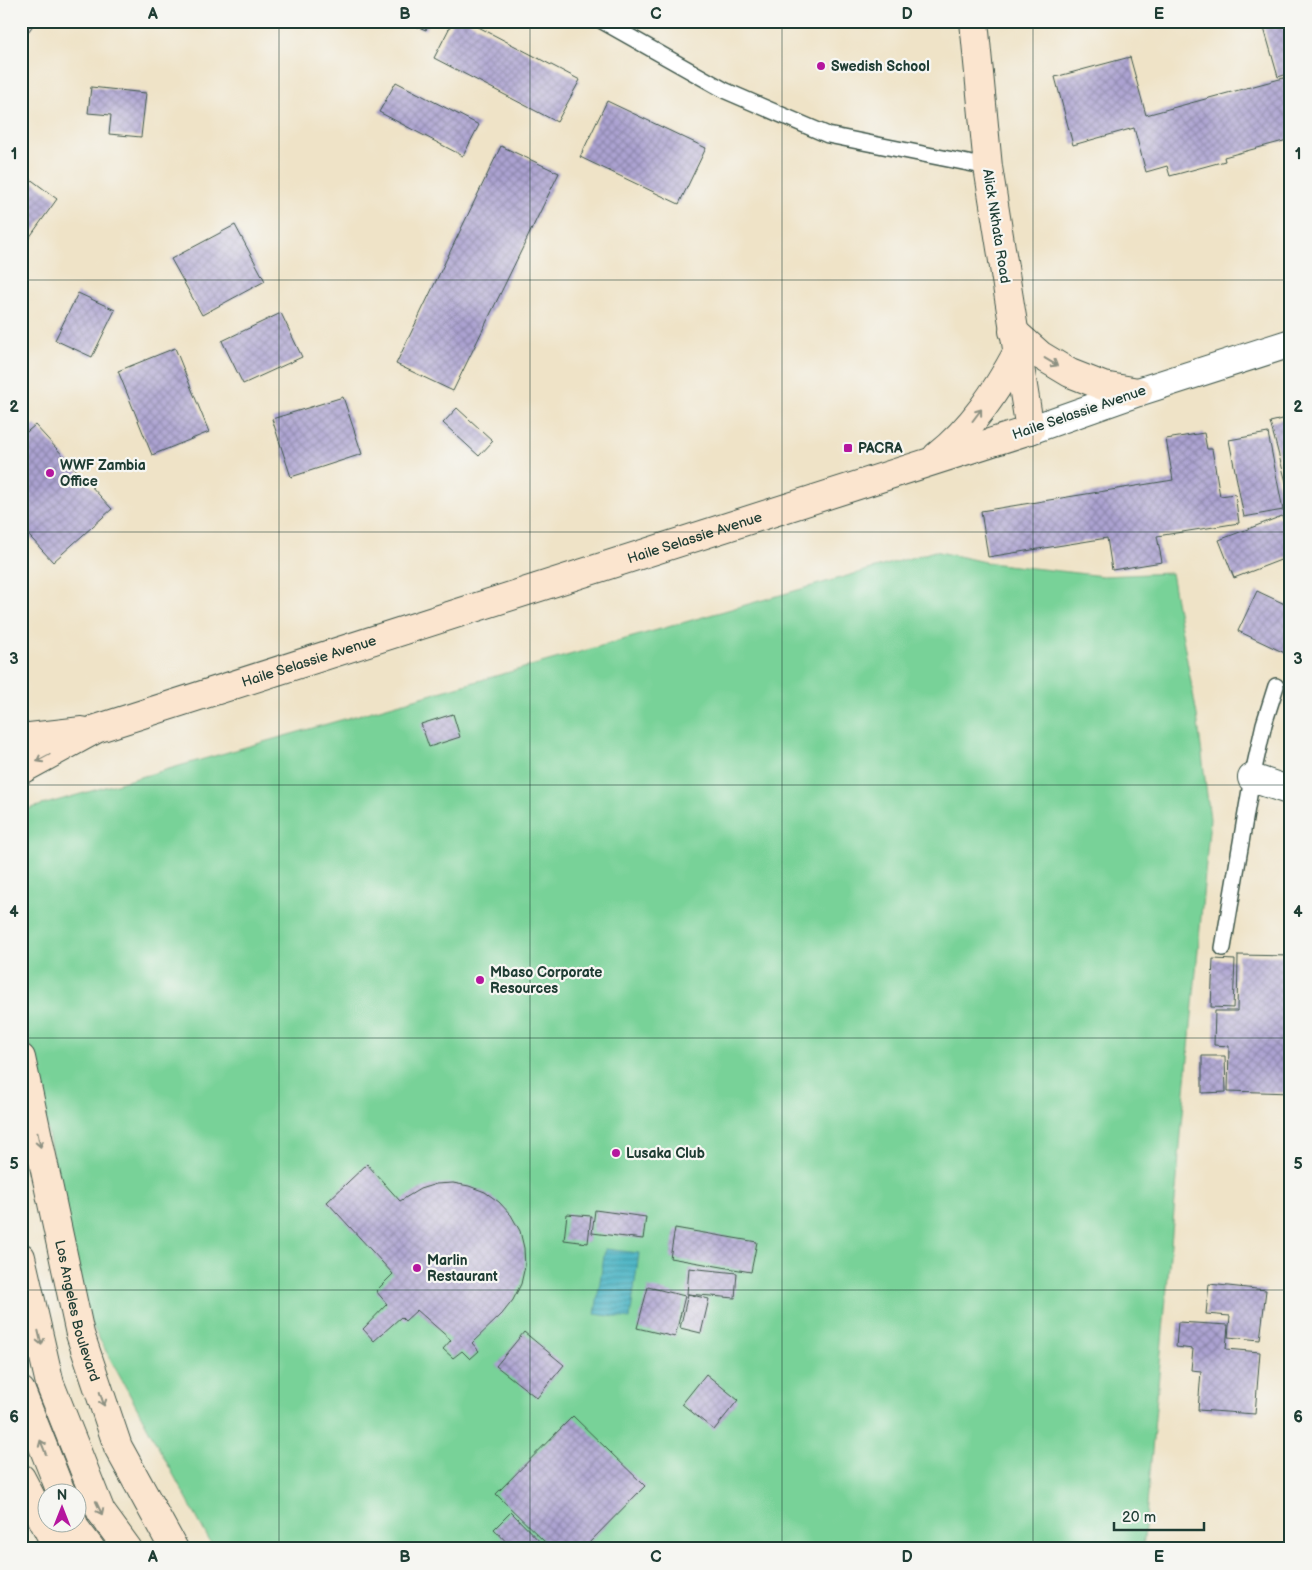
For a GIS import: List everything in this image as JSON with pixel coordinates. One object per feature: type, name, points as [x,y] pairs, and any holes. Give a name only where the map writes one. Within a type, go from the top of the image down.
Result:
[{"type":"main road","name":"Alick Nkhata Road","points":[[974,21],[988,167],[1030,430]]},
{"type":"main road","points":[[930,461],[948,447],[978,415],[1006,374],[1015,342],[1070,373],[1103,386],[1138,392]]},
{"type":"main road","name":"Haile Selassie Avenue","points":[[21,770],[96,729],[1030,430]]},
{"type":"main road","name":"Haile Selassie Avenue","points":[[21,738],[96,729]]},
{"type":"main road","name":"Los Angeles Boulevard","points":[[21,1058],[80,1334],[118,1447],[174,1549]]},
{"type":"main road","points":[[21,1257],[50,1384],[101,1512],[128,1549]]},
{"type":"main road","points":[[21,1391],[57,1482]]},
{"type":"main road","points":[[21,1478],[58,1549]]},
{"type":"main road","points":[[78,1532],[91,1549]]},
{"type":"street","name":"Haile Selassie Avenue","points":[[1030,430],[1138,392],[1291,343]]},
{"type":"street","points":[[1252,778],[1291,791]]},
{"type":"lane","points":[[602,21],[726,91],[828,135],[988,167]]},
{"type":"lane","points":[[1223,948],[1252,778],[1264,724],[1276,686]]},
{"type":"green space","name":"Lusaka Club","points":[[935,551],[989,563],[1103,576],[1171,573],[1197,715],[1210,819],[1143,1549],[214,1549],[83,1309],[21,998],[21,811]]},
{"type":"water","points":[[605,1249],[639,1253],[630,1319],[595,1314]]},
{"type":"building","points":[[21,21],[36,21],[21,42]]},
{"type":"building","points":[[403,21],[430,21],[426,30]]},
{"type":"building","points":[[453,21],[467,21],[580,80],[557,122],[434,58]]},
{"type":"building","points":[[728,21],[743,21],[739,28]]},
{"type":"building","points":[[1262,21],[1291,21],[1291,73],[1278,77]]},
{"type":"building","points":[[1130,57],[1146,115],[1291,76],[1291,139],[1224,157],[1225,161],[1170,176],[1167,166],[1146,172],[1134,128],[1073,145],[1055,77]]},
{"type":"building","points":[[396,82],[479,125],[463,156],[379,112]]},
{"type":"building","points":[[91,87],[146,93],[141,137],[109,134],[111,115],[88,113]]},
{"type":"building","points":[[607,101],[706,148],[679,204],[580,157]]},
{"type":"building","points":[[501,146],[559,173],[453,391],[396,364]]},
{"type":"building","points":[[21,172],[57,199],[24,245],[21,243]]},
{"type":"building","points":[[235,225],[265,281],[202,315],[171,259]]},
{"type":"building","points":[[78,293],[115,310],[92,357],[55,340]]},
{"type":"building","points":[[281,313],[302,357],[243,384],[222,341]]},
{"type":"building","points":[[175,348],[209,432],[152,455],[118,371]]},
{"type":"building","points":[[343,397],[362,454],[291,477],[272,419]]},
{"type":"building","points":[[457,408],[493,441],[479,456],[443,423]]},
{"type":"building","points":[[1291,417],[1291,497],[1290,497],[1270,422]]},
{"type":"building","name":"WWF Zambia Office","points":[[35,425],[112,509],[53,562],[21,527],[21,437]]},
{"type":"building","points":[[1204,433],[1207,449],[1212,449],[1220,496],[1235,494],[1239,523],[1157,536],[1162,562],[1112,570],[1107,538],[988,557],[981,511],[1173,480],[1166,439]]},
{"type":"building","points":[[1268,433],[1283,510],[1244,517],[1229,440]]},
{"type":"building","points":[[1282,516],[1291,539],[1291,556],[1234,578],[1219,540]]},
{"type":"building","points":[[1291,521],[1291,532],[1286,523]]},
{"type":"building","points":[[1257,591],[1291,607],[1291,656],[1238,631]]},
{"type":"building","points":[[453,714],[460,737],[429,747],[421,724]]},
{"type":"building","points":[[1238,955],[1291,956],[1291,1093],[1228,1091],[1229,1046],[1214,1045],[1215,1011],[1237,1011]]},
{"type":"building","points":[[1213,959],[1235,960],[1233,1008],[1211,1007]]},
{"type":"building","points":[[1202,1056],[1225,1056],[1226,1092],[1202,1093]]},
{"type":"building","points":[[367,1164],[400,1201],[420,1189],[436,1184],[453,1183],[485,1192],[499,1202],[511,1215],[520,1231],[524,1248],[525,1266],[521,1284],[513,1300],[502,1314],[472,1343],[479,1351],[470,1359],[462,1351],[453,1358],[443,1349],[451,1340],[417,1310],[405,1321],[401,1317],[374,1341],[363,1329],[387,1304],[376,1291],[393,1274],[327,1202]]},
{"type":"building","points":[[595,1210],[646,1217],[643,1239],[592,1233]]},
{"type":"building","points":[[567,1214],[591,1216],[588,1243],[564,1240]]},
{"type":"building","points":[[675,1228],[757,1242],[751,1272],[670,1258]]},
{"type":"building","points":[[689,1268],[737,1273],[735,1298],[687,1294]]},
{"type":"building","points":[[1209,1284],[1266,1290],[1260,1340],[1228,1337],[1230,1316],[1206,1314]]},
{"type":"building","points":[[648,1287],[685,1296],[675,1337],[637,1328]]},
{"type":"building","points":[[688,1294],[709,1299],[701,1333],[680,1328]]},
{"type":"building","points":[[1178,1322],[1228,1325],[1226,1349],[1260,1352],[1255,1414],[1198,1410],[1201,1371],[1191,1370],[1193,1349],[1176,1347]]},
{"type":"building","points":[[524,1332],[564,1365],[537,1398],[496,1366]]},
{"type":"building","points":[[706,1374],[738,1400],[714,1430],[682,1404]]},
{"type":"building","points":[[573,1416],[645,1486],[583,1549],[552,1549],[496,1494]]},
{"type":"building","points":[[511,1512],[547,1549],[513,1549],[494,1529]]},
{"type":"place","name":"Swedish School","points":[[821,66]]},
{"type":"place","name":"PACRA","points":[[848,448]]},
{"type":"place","name":"WWF Zambia Office","points":[[50,473]]},
{"type":"place","name":"Mbaso Corporate Resources","points":[[480,980]]},
{"type":"place","name":"Lusaka Club","points":[[616,1153]]},
{"type":"place","name":"Marlin Restaurant","points":[[417,1268]]}]
